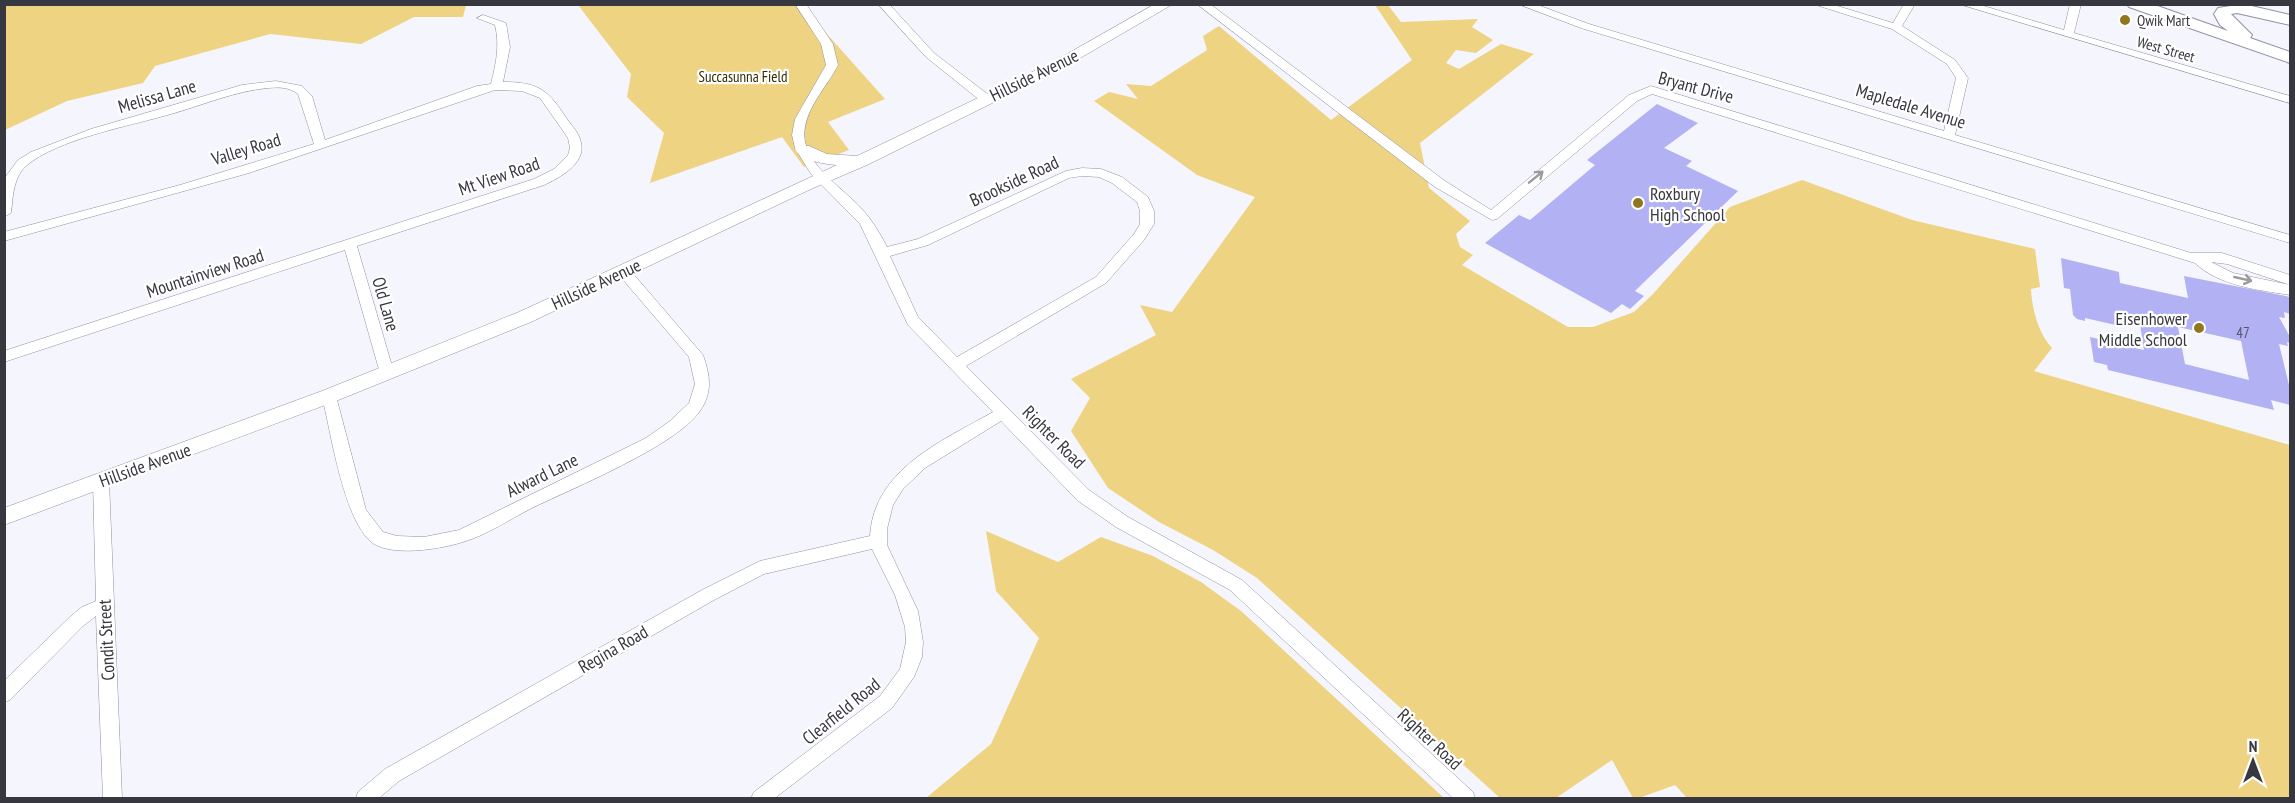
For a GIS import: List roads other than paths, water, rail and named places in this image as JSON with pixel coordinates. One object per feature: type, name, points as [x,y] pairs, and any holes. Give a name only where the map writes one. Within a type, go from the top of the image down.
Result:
[{"type":"highway","points":[[2156,4],[2290,50]]},
{"type":"highway","points":[[2135,5],[2290,58]]},
{"type":"highway","points":[[2244,35],[2226,21],[2222,14],[2224,11],[2242,9],[2290,20]]},
{"type":"main road","name":"Hillside Avenue","points":[[4,518],[329,396],[525,317],[861,161],[1086,50],[1166,4]]},
{"type":"main road","points":[[802,150],[824,159],[861,161]]},
{"type":"street","points":[[800,4],[827,44],[832,59],[829,74],[804,115],[798,130],[802,150]]},
{"type":"street","points":[[883,4],[930,55],[986,99]]},
{"type":"street","name":"Bryant Drive","points":[[1202,4],[1440,184],[1492,216],[1633,98],[1651,90],[2200,260],[2208,257],[2222,258],[2290,280]]},
{"type":"street","name":"Mapledale Avenue","points":[[1522,4],[1585,26],[2290,239]]},
{"type":"street","points":[[1818,4],[1896,27],[1947,60],[1961,74],[1961,89],[1949,136]]},
{"type":"street","points":[[1896,27],[1910,4]]},
{"type":"street","name":"West Street","points":[[1964,4],[2290,100]]},
{"type":"street","points":[[2068,35],[2076,4]]},
{"type":"street","points":[[483,18],[500,23],[504,37],[506,48],[496,86]]},
{"type":"street","name":"Melissa Lane","points":[[4,213],[9,181],[14,172],[33,155],[67,141],[252,87],[286,85],[303,91],[320,145]]},
{"type":"street","name":"Mt View Road","points":[[416,223],[539,182],[553,176],[571,160],[576,149],[574,139],[550,100],[538,91],[509,85],[496,86]]},
{"type":"street","name":"Valley Road","points":[[4,237],[104,211],[385,126],[481,89],[496,86]]},
{"type":"street","name":"Righter Road","points":[[802,150],[823,178],[865,220],[883,253],[905,309],[913,321],[1083,495],[1102,509],[1236,585],[1466,798]]},
{"type":"street","name":"Brookside Road","points":[[883,253],[923,242],[1066,175],[1082,172],[1101,173],[1117,180],[1143,200],[1147,211],[1147,224],[1139,237],[1101,280],[955,365]]},
{"type":"street","name":"Mountainview Road","points":[[4,357],[416,223]]},
{"type":"street","name":"Old Lane","points":[[350,244],[387,373]]},
{"type":"street","name":"Bryant Drive","points":[[2200,260],[2204,266],[2218,273],[2290,290]]},
{"type":"street","name":"Alward Lane","points":[[329,396],[359,512],[377,537],[397,543],[424,544],[462,536],[651,442],[674,428],[692,412],[701,397],[705,384],[703,370],[696,355],[624,272]]},
{"type":"street","points":[[879,541],[879,526],[890,494],[899,483],[926,460],[1003,413]]},
{"type":"street","name":"Condit Street","points":[[101,481],[113,798]]},
{"type":"street","name":"Regina Road","points":[[364,798],[392,775],[708,595],[760,568],[879,541]]},
{"type":"street","name":"Clearfield Road","points":[[761,798],[886,702],[902,685],[910,666],[915,642],[913,619],[879,541]]},
{"type":"street","points":[[4,694],[77,621],[104,604]]},
{"type":"place","name":"Qwik Mart","points":[[2125,20]]},
{"type":"place","name":"Roxbury High School","points":[[1638,203]]},
{"type":"place","name":"Eisenhower Middle School","points":[[2199,328]]},
{"type":"park label","name":"Succasunna Field","points":[[743,76]]}]
